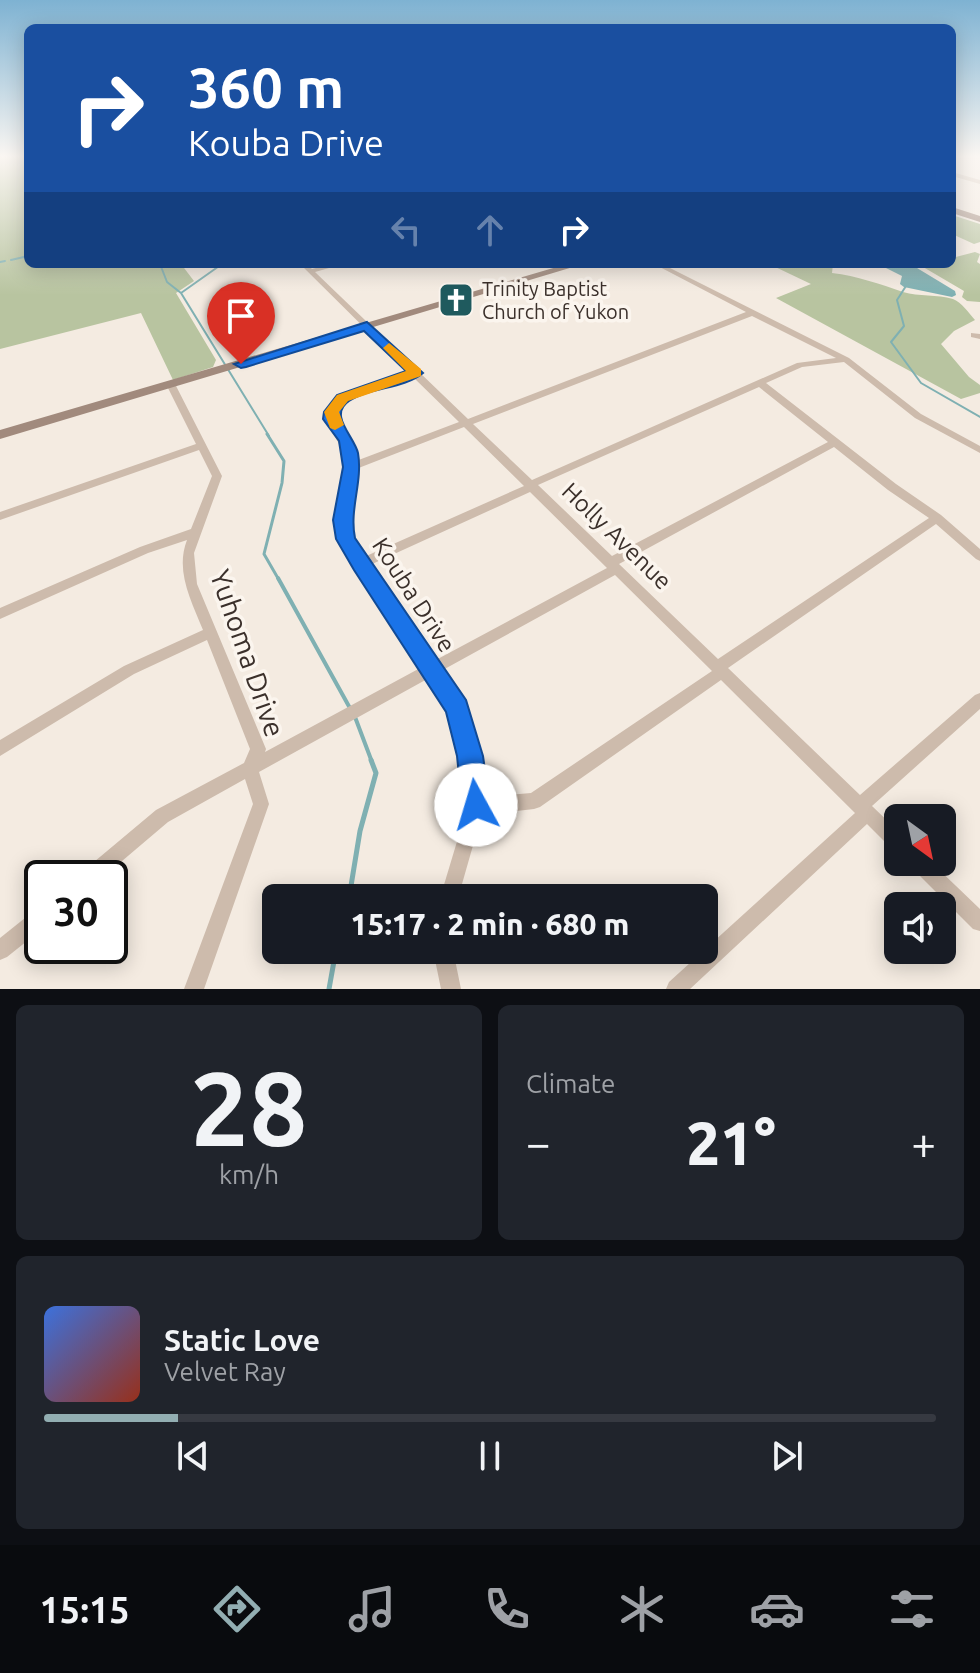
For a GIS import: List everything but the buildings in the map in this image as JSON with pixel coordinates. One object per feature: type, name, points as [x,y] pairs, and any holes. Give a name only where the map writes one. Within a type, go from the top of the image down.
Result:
[{"type":"street","points":[[956,211],[980,219]]},
{"type":"street","name":"Holly Avenue","points":[[306,268],[884,829]]},
{"type":"street","points":[[0,435],[561,268]]},
{"type":"street","points":[[665,268],[846,360],[918,416],[980,450]]},
{"type":"street","points":[[351,467],[752,313]]},
{"type":"street","points":[[361,564],[800,365],[846,360]]},
{"type":"street","name":"Kouba Drive","points":[[416,373],[343,398],[336,404],[331,419],[347,440],[351,467],[342,520],[346,539],[457,708],[470,756],[476,805],[453,884]]},
{"type":"street","points":[[760,383],[937,518],[980,556]]},
{"type":"street","name":"Yuhoma Drive","points":[[171,384],[217,476],[188,553],[191,584],[258,749],[250,768],[261,804],[194,989]]},
{"type":"street","points":[[109,860],[162,816],[431,670],[835,442]]},
{"type":"street","points":[[0,516],[202,445]]},
{"type":"street","points":[[476,805],[534,801],[937,518]]},
{"type":"street","points":[[0,614],[144,550],[196,532]]},
{"type":"street","points":[[0,749],[129,670],[209,633]]},
{"type":"street","points":[[676,989],[980,700]]},
{"type":"street","points":[[932,876],[980,922]]},
{"type":"street","points":[[0,950],[24,931]]},
{"type":"street","points":[[446,964],[451,989]]},
{"type":"green space","points":[[0,202],[24,202],[24,268],[184,268],[194,281],[176,293],[216,360],[213,367],[173,380],[141,313],[0,349]]},
{"type":"green space","points":[[956,216],[980,224],[980,242],[974,244],[956,236]]},
{"type":"green space","points":[[975,252],[980,254],[977,262],[980,264],[980,302],[967,301],[962,297],[964,291],[925,268],[956,268],[956,257]]},
{"type":"green space","points":[[777,268],[833,268],[832,273],[909,294],[956,300],[975,320],[954,331],[941,344],[969,377],[980,385],[980,393],[961,399],[776,298],[811,284]]},
{"type":"water","points":[[886,268],[917,268],[955,291],[956,295],[952,297],[904,287],[900,284],[902,276]]},
{"type":"waterway","points":[[11,260],[24,257]]},
{"type":"waterway","points":[[0,262],[5,261]]},
{"type":"waterway","points":[[162,268],[167,282],[181,293]]},
{"type":"waterway","points":[[181,293],[216,268]]},
{"type":"waterway","points":[[906,286],[897,300],[904,326],[891,342],[921,383],[980,417]]},
{"type":"waterway","points":[[181,293],[269,436]]},
{"type":"waterway","points":[[267,434],[284,461],[282,483],[264,554],[279,580]]},
{"type":"waterway","points":[[278,578],[351,710]]},
{"type":"waterway","points":[[355,717],[372,762]]},
{"type":"waterway","points":[[351,884],[360,831],[376,773],[371,760]]},
{"type":"waterway","points":[[329,989],[333,964]]},
{"type":"slow traffic","points":[[335,425],[331,412],[343,398],[416,373],[389,348]]},
{"type":"place","name":"Trinity Baptist Church of Yukon","points":[[456,300]]},
{"type":"route","points":[[241,364],[367,326],[416,373],[343,398],[331,412],[331,419],[347,440],[351,467],[342,520],[346,539],[361,564],[457,708],[470,756],[476,805]]}]
